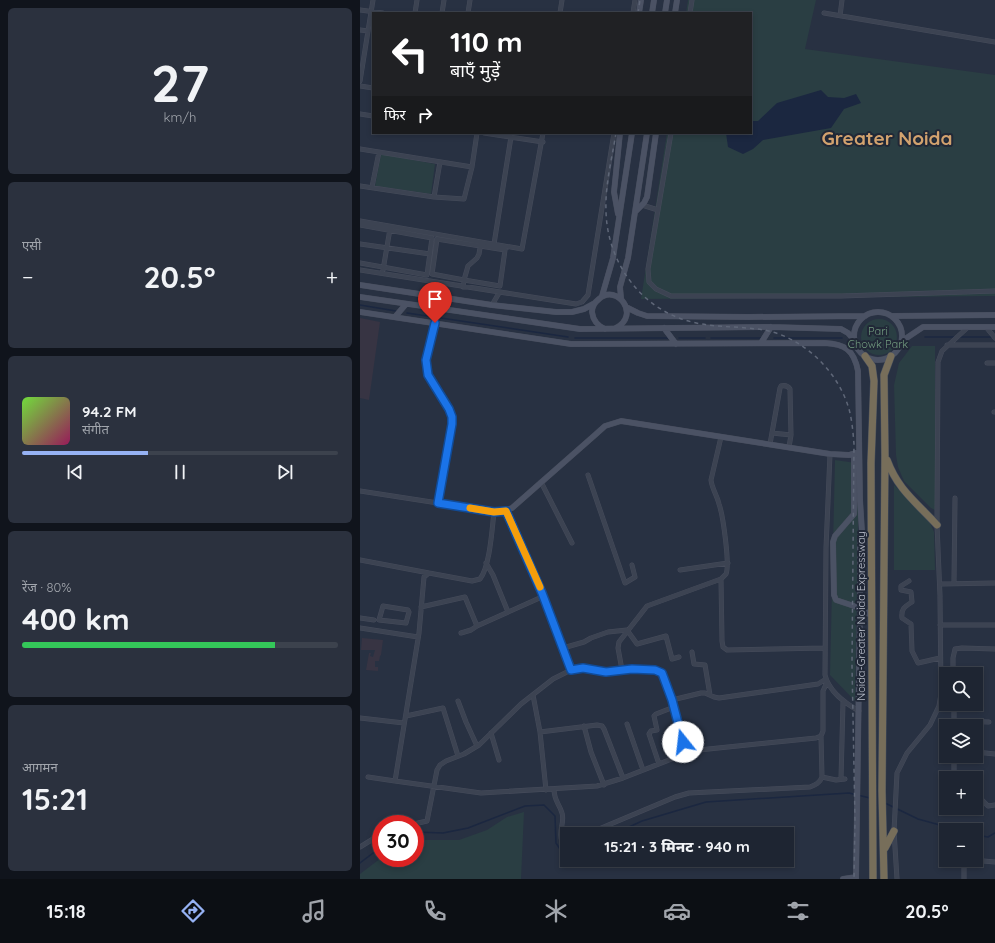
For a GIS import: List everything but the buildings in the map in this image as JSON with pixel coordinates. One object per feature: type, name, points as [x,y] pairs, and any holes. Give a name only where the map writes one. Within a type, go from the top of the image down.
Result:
[{"type":"highway","name":"Noida-Greater Noida Expressway","points":[[865,356],[872,366],[874,381],[871,463],[873,879]]},
{"type":"highway","name":"Noida-Greater Noida Expressway","points":[[884,879],[882,791],[885,456],[884,375],[891,356]]},
{"type":"highway","points":[[885,456],[897,482],[937,525]]},
{"type":"highway","points":[[884,850],[894,831]]},
{"type":"street","points":[[360,81],[373,0]]},
{"type":"street","points":[[415,12],[417,0]]},
{"type":"street","points":[[442,12],[444,0]]},
{"type":"street","points":[[468,12],[470,0]]},
{"type":"street","points":[[560,12],[562,0]]},
{"type":"street","points":[[633,12],[635,0]]},
{"type":"street","points":[[639,12],[641,0]]},
{"type":"street","points":[[652,12],[654,0]]},
{"type":"street","points":[[665,12],[667,0]]},
{"type":"street","points":[[675,12],[677,0]]},
{"type":"street","points":[[690,12],[692,0]]},
{"type":"street","points":[[840,16],[842,0]]},
{"type":"street","points":[[360,10],[377,12]]},
{"type":"street","points":[[824,13],[995,42]]},
{"type":"street","points":[[360,30],[368,31]]},
{"type":"street","points":[[360,86],[372,88]]},
{"type":"street","points":[[360,114],[372,116]]},
{"type":"street","points":[[360,186],[464,200],[472,167],[477,134]]},
{"type":"street","points":[[491,134],[543,142]]},
{"type":"street","points":[[360,225],[390,228],[481,244],[505,250],[500,286],[432,274],[437,239],[481,244],[494,244],[522,249],[543,142],[543,134]]},
{"type":"street","points":[[360,270],[576,304],[588,296],[614,134]]},
{"type":"street","points":[[619,216],[614,192],[620,134]]},
{"type":"street","points":[[602,296],[613,258],[632,134]]},
{"type":"street","points":[[614,328],[619,327],[627,316],[626,307],[621,298],[620,287],[628,258],[647,134]]},
{"type":"street","points":[[636,211],[647,197],[656,134]]},
{"type":"street","points":[[671,134],[648,269],[648,280],[652,286],[671,296],[841,296],[995,291]]},
{"type":"street","points":[[494,244],[511,137]]},
{"type":"street","points":[[360,149],[472,167]]},
{"type":"street","points":[[372,187],[379,152]]},
{"type":"street","points":[[434,197],[440,162]]},
{"type":"street","points":[[642,205],[658,210]]},
{"type":"street","points":[[360,221],[432,238],[427,275],[360,264]]},
{"type":"street","points":[[382,274],[390,228]]},
{"type":"street","points":[[360,244],[430,254]]},
{"type":"street","points":[[463,287],[468,266],[477,258],[481,244]]},
{"type":"street","points":[[360,284],[492,305],[572,312],[595,303],[602,296],[608,294],[621,298]]},
{"type":"street","points":[[492,305],[499,293]]},
{"type":"street","points":[[360,297],[580,329],[771,327],[841,329],[848,333],[855,341]]},
{"type":"street","points":[[595,303],[593,308],[593,316],[598,324],[605,329]]},
{"type":"street","points":[[395,317],[406,304]]},
{"type":"street","points":[[626,307],[647,316],[865,316]]},
{"type":"street","points":[[360,312],[571,344],[835,344],[847,349],[856,362],[858,371],[859,452],[854,458],[854,514],[835,536],[833,542],[834,595],[836,600]]},
{"type":"street","points":[[893,316],[901,327],[902,341],[900,347],[891,356],[878,360],[865,356],[857,347],[855,334],[859,321],[871,313],[879,312],[893,316],[995,315]]},
{"type":"street","points":[[435,323],[426,360],[428,375],[449,409],[452,424],[438,503]]},
{"type":"street","points":[[762,343],[771,327]]},
{"type":"street","points":[[902,341],[923,327],[995,327]]},
{"type":"street","points":[[986,327],[994,336]]},
{"type":"street","points":[[664,328],[676,344]]},
{"type":"street","points":[[897,879],[894,831],[897,773],[907,753],[930,725],[939,706],[940,584],[937,525],[938,362],[942,351],[947,345],[967,328]]},
{"type":"street","points":[[947,345],[995,345]]},
{"type":"street","points":[[987,363],[995,363]]},
{"type":"street","points":[[770,444],[780,388],[781,386],[784,386],[790,389],[791,435],[789,447]]},
{"type":"street","points":[[360,491],[494,512],[506,511],[515,506],[605,426],[621,421],[854,458]]},
{"type":"street","points":[[772,433],[791,435]]},
{"type":"street","points":[[622,670],[618,644],[627,630],[647,606],[657,601],[721,579],[726,574],[728,563],[721,512],[711,480],[721,437]]},
{"type":"street","points":[[843,879],[856,878],[860,537],[862,532],[854,458],[859,452]]},
{"type":"street","points":[[604,827],[675,797],[689,793],[810,787],[821,781],[821,736],[823,731],[824,691],[826,681],[826,542],[830,454]]},
{"type":"street","points":[[588,475],[625,583],[635,577],[632,565]]},
{"type":"street","points":[[541,482],[572,543]]},
{"type":"street","points":[[954,584],[955,498]]},
{"type":"street","points":[[506,511],[544,596],[571,670]]},
{"type":"street","points":[[360,560],[476,581],[484,574],[494,512]]},
{"type":"street","points":[[862,532],[872,527]]},
{"type":"street","points":[[826,542],[833,542]]},
{"type":"street","points":[[486,563],[493,575],[508,612]]},
{"type":"street","points":[[680,570],[728,563]]},
{"type":"street","points":[[395,781],[418,637],[424,577],[429,573]]},
{"type":"street","points":[[721,579],[722,641],[723,647],[727,650],[825,648]]},
{"type":"street","points":[[909,581],[901,586],[901,590],[911,592],[912,602],[905,606],[901,611],[902,618],[911,624],[912,651],[918,663],[940,658]]},
{"type":"street","points":[[940,584],[995,583]]},
{"type":"street","points":[[461,633],[472,630],[477,626],[544,596]]},
{"type":"street","points":[[421,607],[465,597],[477,626]]},
{"type":"street","points":[[825,601],[836,600],[860,608],[872,616]]},
{"type":"street","points":[[377,631],[379,620],[383,606],[408,610],[409,612],[405,624],[379,620]]},
{"type":"street","points":[[360,618],[374,620]]},
{"type":"street","points":[[940,625],[995,625]]},
{"type":"street","points":[[360,628],[418,637]]},
{"type":"street","points":[[563,648],[584,642],[608,632],[627,630]]},
{"type":"street","points":[[627,630],[637,644],[666,636],[672,659],[679,657]]},
{"type":"street","points":[[953,667],[955,649],[995,649]]},
{"type":"street","points":[[692,652],[694,664],[705,665],[710,695]]},
{"type":"street","points":[[424,822],[427,821],[433,787],[437,770],[440,765],[477,746],[508,716],[554,679],[571,670],[583,668],[606,672],[632,669],[655,670],[662,673],[672,700],[687,753]]},
{"type":"street","points":[[826,681],[843,702],[859,711]]},
{"type":"street","points":[[672,700],[701,693],[719,698],[818,684],[826,681]]},
{"type":"street","points":[[534,695],[540,732],[546,790]]},
{"type":"street","points":[[458,701],[477,746]]},
{"type":"street","points":[[822,777],[828,779],[843,779],[843,702]]},
{"type":"street","points":[[659,764],[649,734],[651,731],[657,730],[654,716],[674,707]]},
{"type":"street","points":[[406,716],[442,708],[458,756]]},
{"type":"street","points":[[360,718],[404,723]]},
{"type":"street","points":[[983,723],[989,722]]},
{"type":"street","points":[[627,724],[643,770]]},
{"type":"street","points":[[540,732],[584,726],[602,726],[623,778]]},
{"type":"street","points":[[584,726],[591,752],[604,785]]},
{"type":"street","points":[[492,733],[499,760]]},
{"type":"street","points":[[368,777],[481,793],[546,790],[604,785],[687,753],[699,750],[816,738],[821,736]]},
{"type":"street","points":[[983,753],[995,754]]},
{"type":"street","points":[[554,789],[556,802],[562,813],[561,827]]},
{"type":"street","points":[[983,801],[988,806],[995,805]]},
{"type":"street","points":[[360,847],[372,840]]},
{"type":"street","points":[[964,879],[964,868],[967,862],[972,860],[995,862]]},
{"type":"shaded area","points":[[360,318],[380,322],[369,400],[360,398]]},
{"type":"shaded area","points":[[362,638],[383,640],[379,661],[375,661],[375,667],[378,667],[378,671],[366,670],[369,653],[371,653],[370,656],[373,657],[375,650],[361,650]]},
{"type":"green space","points":[[688,0],[816,0],[805,49],[995,75],[995,296],[641,299],[667,134],[752,134],[752,12],[686,12]]},
{"type":"green space","points":[[381,154],[435,164],[431,194],[375,186]]},
{"type":"green space","name":"Pari Chowk Park","points":[[882,319],[892,324],[896,330],[896,344],[892,350],[886,354],[876,355],[866,350],[862,344],[861,334],[866,324],[872,320]]},
{"type":"green space","points":[[912,346],[935,346],[935,510],[931,508],[904,481],[898,467],[896,455],[894,385],[899,363]]},
{"type":"green space","points":[[835,460],[856,463],[859,469],[855,701],[830,675]]},
{"type":"green space","points":[[894,485],[928,518],[934,532],[935,570],[894,570]]},
{"type":"green space","points":[[524,812],[521,879],[360,879],[360,874],[372,865],[372,867],[424,867],[424,840],[459,840],[487,830],[507,817]]},
{"type":"water","points":[[821,90],[828,97],[844,98],[856,94],[861,103],[844,109],[831,128],[763,140],[753,149],[743,154],[728,147],[726,134],[752,134],[752,121],[758,121],[777,103]]},
{"type":"waterway","points":[[360,305],[396,311]]},
{"type":"waterway","points":[[407,313],[568,337]]},
{"type":"waterway","points":[[925,337],[955,337]]},
{"type":"waterway","points":[[959,337],[993,337]]},
{"type":"waterway","points":[[575,338],[668,338]]},
{"type":"waterway","points":[[679,338],[705,338]]},
{"type":"waterway","points":[[711,338],[761,338]]},
{"type":"waterway","points":[[774,338],[842,338]]},
{"type":"waterway","points":[[629,827],[642,821],[706,802],[849,793],[870,798]]},
{"type":"waterway","points":[[885,803],[918,819],[939,825]]},
{"type":"waterway","points":[[424,832],[443,833],[468,828],[525,806],[544,805],[555,816],[556,843],[560,849]]},
{"type":"waterway","points":[[983,836],[988,837],[995,833]]},
{"type":"waterway","points":[[360,863],[372,854]]},
{"type":"railway","points":[[638,12],[640,0]]},
{"type":"railway","points":[[616,134],[608,181],[606,211],[608,230],[613,248],[620,265],[630,281],[657,307],[674,316],[701,324],[764,330],[792,340],[805,348],[828,369],[844,395],[849,409],[854,444],[852,665],[855,820],[854,879]]},
{"type":"slow traffic","points":[[470,508],[494,512],[506,511],[540,587]]},
{"type":"district","name":"Greater Noida","points":[[887,138]]},
{"type":"route","points":[[435,323],[426,360],[428,375],[449,409],[452,417],[438,503],[494,512],[506,511],[542,593],[571,670],[588,668],[613,672],[632,669],[655,670],[662,673],[672,700],[683,742]]}]
